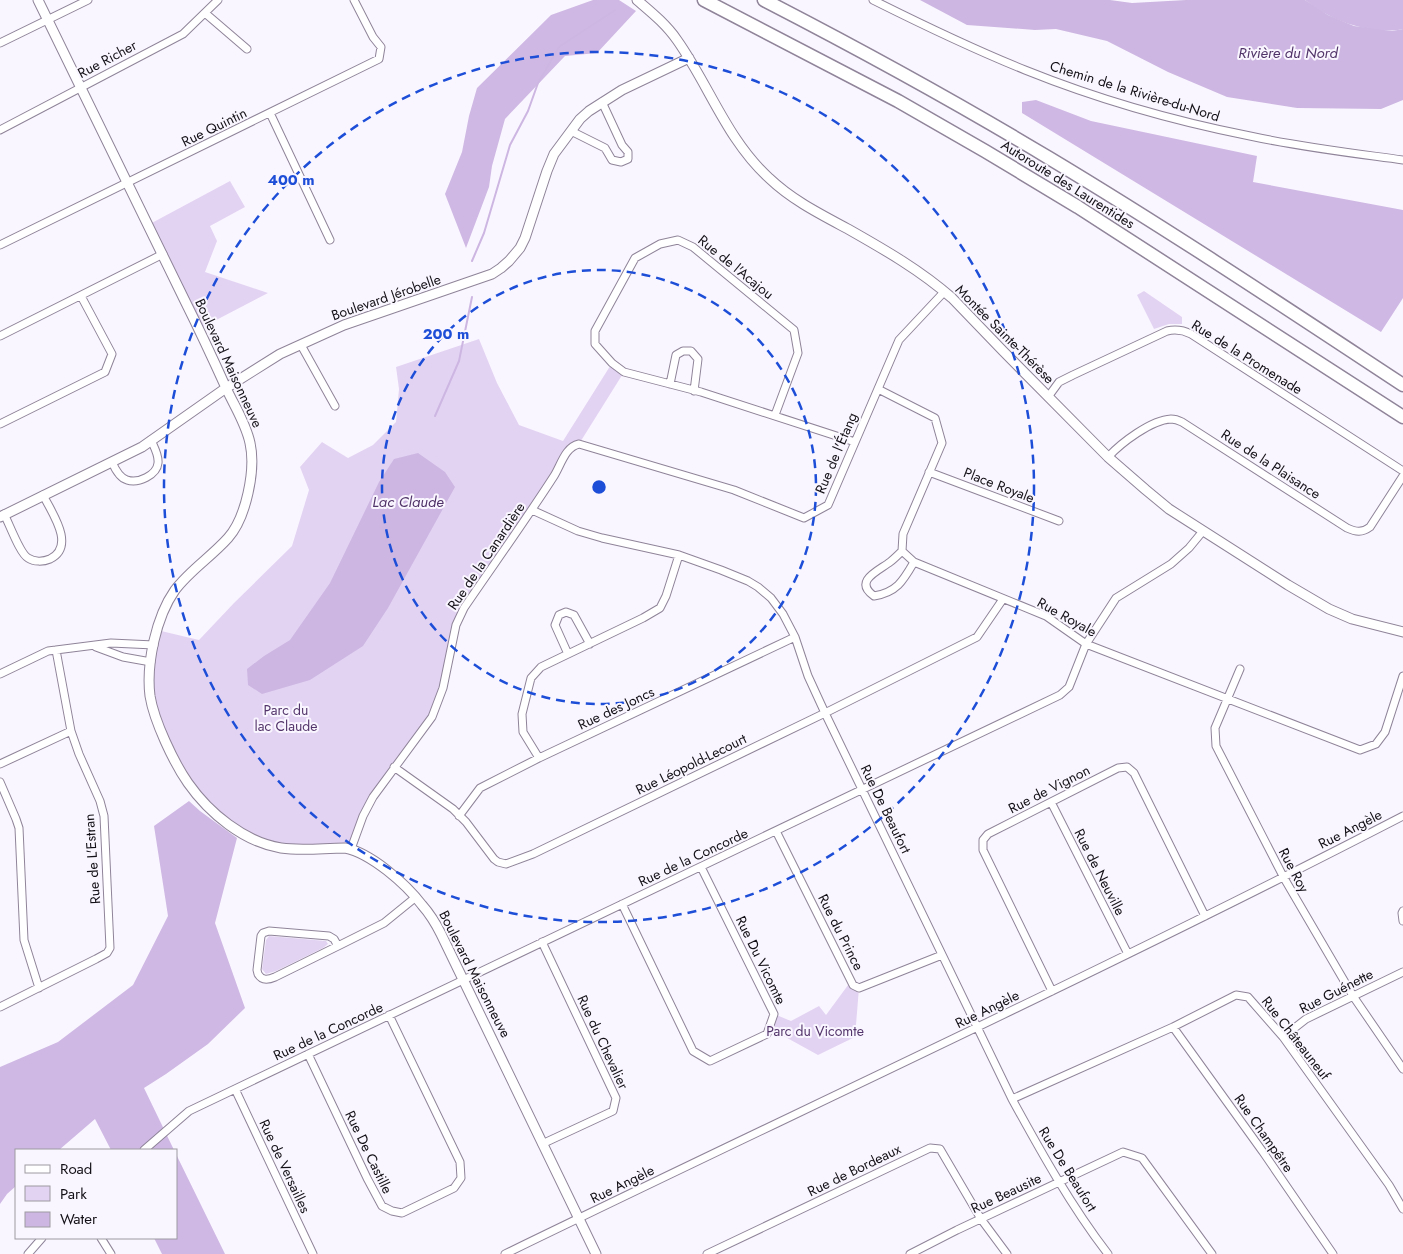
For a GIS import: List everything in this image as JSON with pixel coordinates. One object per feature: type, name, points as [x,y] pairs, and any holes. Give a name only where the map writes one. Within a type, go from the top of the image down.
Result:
[{"type":"highway","name":"Autoroute des Laurentides","points":[[704,0],[898,101],[1016,169],[1403,417]]},
{"type":"highway","name":"Autoroute des Laurentides","points":[[764,0],[895,69],[1050,158],[1403,384]]},
{"type":"street","name":"Boulevard Maisonneuve","points":[[38,0],[163,254],[247,432],[251,450],[251,468],[243,509],[237,525],[227,540],[195,567],[175,590],[162,615],[154,645],[149,678],[150,698],[157,720],[179,769],[192,789],[208,807],[242,833],[273,846],[296,849],[351,849],[378,864],[416,897],[434,922],[464,980],[596,1254]]},
{"type":"street","points":[[0,43],[88,0]]},
{"type":"street","name":"Rue Richer","points":[[0,130],[183,34],[218,0]]},
{"type":"street","name":"Rue Quintin","points":[[0,245],[379,60],[381,47],[373,37],[354,0]]},
{"type":"street","name":"Montée Sainte-Thérèse","points":[[637,0],[664,24],[677,41],[737,141],[750,159],[768,178],[799,202],[904,262],[928,278],[1108,457],[1169,509],[1329,609],[1352,619],[1403,632]]},
{"type":"street","name":"Chemin de la Rivière-du-Nord","points":[[873,0],[942,34],[1026,70],[1128,105],[1249,136],[1297,145],[1403,160]]},
{"type":"street","points":[[205,13],[247,49]]},
{"type":"street","name":"Boulevard Jérobelle","points":[[43,495],[62,535],[62,543],[60,551],[51,558],[40,562],[27,558],[2,516],[43,495],[142,447],[226,388],[280,354],[344,325],[465,284],[492,274],[501,268],[520,248],[525,238],[546,170],[554,154],[580,119],[622,90],[688,58]]},
{"type":"street","points":[[571,131],[605,148],[612,160],[621,162],[628,159],[628,152],[622,145],[602,102]]},
{"type":"street","points":[[270,113],[330,240]]},
{"type":"street","name":"Rue de l'Acajou","points":[[775,415],[798,353],[794,330],[693,247],[678,240],[660,244],[635,258],[595,331],[595,344],[612,364],[624,372],[775,415],[855,442]]},
{"type":"street","points":[[0,336],[163,254]]},
{"type":"street","name":"Rue de l'Étang","points":[[579,444],[734,490],[804,518],[828,505],[899,340],[944,292]]},
{"type":"street","points":[[0,424],[105,372],[112,354],[81,296]]},
{"type":"street","name":"Rue de la Promenade","points":[[1048,397],[1057,384],[1063,380],[1166,331],[1182,330],[1403,471]]},
{"type":"street","points":[[301,345],[335,406]]},
{"type":"street","points":[[670,384],[676,355],[684,350],[691,351],[698,359],[694,391]]},
{"type":"street","points":[[878,389],[935,418],[942,443],[903,534],[902,551],[889,563],[868,577],[865,586],[868,592],[874,596],[884,594],[902,583],[914,562]]},
{"type":"street","name":"Rue de la Plaisance","points":[[1108,457],[1128,439],[1146,428],[1167,419],[1176,419],[1347,528],[1359,532],[1370,527],[1403,476]]},
{"type":"street","points":[[112,462],[119,474],[126,480],[142,480],[152,474],[158,466],[158,456],[151,440]]},
{"type":"street","name":"Rue de la Canardière","points":[[351,849],[363,816],[373,797],[432,717],[443,688],[456,625],[464,608],[532,510],[569,449],[579,444]]},
{"type":"street","name":"Place Royale","points":[[929,472],[1059,521]]},
{"type":"street","name":"Rue De Beaufort","points":[[532,510],[594,536],[654,551],[679,555],[721,570],[748,581],[771,598],[783,614],[795,637],[808,676],[825,713],[1012,1098],[1042,1154],[1108,1254]]},
{"type":"street","name":"Rue de la Concorde","points":[[145,1149],[189,1111],[1060,695],[1069,687],[1086,644],[1116,598],[1171,564],[1204,531]]},
{"type":"street","name":"Rue Royale","points":[[902,551],[914,562],[1046,616],[1086,644],[1360,750],[1376,744],[1385,732],[1403,676]]},
{"type":"street","points":[[539,758],[523,732],[522,714],[531,678],[541,667],[660,608],[666,596],[679,555]]},
{"type":"street","name":"Rue Léopold-Lecourt","points":[[394,767],[445,802],[494,859],[502,864],[512,862],[533,854],[825,713],[977,637],[1003,599]]},
{"type":"street","points":[[568,654],[556,625],[559,615],[562,613],[566,612],[574,615],[590,644]]},
{"type":"street","name":"Rue des Joncs","points":[[459,816],[480,788],[539,758],[795,637]]},
{"type":"street","points":[[0,674],[56,650],[111,643],[154,645]]},
{"type":"street","points":[[93,646],[123,657],[151,662]]},
{"type":"street","name":"Rue de L'Estran","points":[[0,1007],[104,955],[110,948],[104,816],[100,801],[79,754],[72,732],[56,650]]},
{"type":"street","name":"Rue Roy","points":[[1240,669],[1215,728],[1216,746],[1284,878],[1353,996],[1403,1069]]},
{"type":"street","points":[[0,764],[72,732]]},
{"type":"street","name":"Rue de Vignon","points":[[1052,991],[983,850],[983,840],[988,834],[1118,768],[1126,767],[1134,773],[1205,916]]},
{"type":"street","points":[[0,782],[19,828],[24,940],[39,988]]},
{"type":"street","name":"Rue de Neuville","points":[[1051,802],[1128,954]]},
{"type":"street","name":"Rue Angèle","points":[[505,1254],[978,1028],[1284,878],[1403,816]]},
{"type":"street","name":"Rue du Prince","points":[[776,831],[854,985],[859,988],[942,955]]},
{"type":"street","name":"Rue Du Vicomte","points":[[622,904],[693,1051],[710,1061],[767,1034],[774,1014],[701,867]]},
{"type":"street","points":[[338,946],[334,939],[329,936],[266,932],[261,936],[258,974],[260,978],[266,980],[275,977],[338,946],[384,923],[416,897]]},
{"type":"street","points":[[1403,912],[1403,922]]},
{"type":"street","name":"Rue du Chevalier","points":[[542,942],[616,1098],[613,1111],[542,1144]]},
{"type":"street","name":"Rue Guénette","points":[[1284,1037],[1306,1018],[1403,972]]},
{"type":"street","name":"Rue Châteauneuf","points":[[1012,1098],[1173,1027],[1236,995],[1248,997],[1284,1037],[1389,1185],[1403,1209]]},
{"type":"street","name":"Rue De Castille","points":[[308,1054],[382,1206],[402,1213],[446,1192],[454,1188],[461,1178],[460,1162],[389,1015]]},
{"type":"street","name":"Rue Champêtre","points":[[1173,1027],[1263,1152],[1333,1254]]},
{"type":"street","name":"Rue de Versailles","points":[[234,1089],[313,1254]]},
{"type":"street","name":"Rue de Bordeaux","points":[[707,1254],[930,1148],[940,1149],[981,1219]]},
{"type":"street","name":"Rue Beausite","points":[[910,1254],[1123,1152],[1142,1158],[1212,1254]]},
{"type":"street","points":[[981,1219],[1007,1254]]},
{"type":"street","points":[[28,1254],[41,1239]]},
{"type":"street","points":[[102,1239],[111,1254]]},
{"type":"green space","points":[[230,181],[245,207],[210,226],[217,241],[205,272],[268,293],[199,329],[148,225]]},
{"type":"green space","points":[[1144,291],[1182,317],[1182,324],[1169,324],[1154,329],[1137,295]]},
{"type":"green space","name":"Parc du lac Claude","points":[[479,339],[497,383],[519,425],[563,441],[612,363],[624,372],[579,444],[574,445],[464,608],[432,717],[373,797],[351,849],[281,848],[235,829],[185,779],[151,697],[157,630],[199,640],[292,546],[309,490],[300,467],[322,442],[348,458],[373,445],[396,422],[399,389],[396,367]]},
{"type":"green space","points":[[269,936],[326,941],[328,944],[276,971],[266,974],[262,969],[266,940]]},
{"type":"green space","name":"Parc du Vicomte","points":[[851,981],[859,988],[855,1037],[818,1055],[769,1028],[774,1014],[791,1021],[819,1006],[826,1015]]},
{"type":"shaded area","points":[[593,0],[619,0],[636,11],[597,53],[565,56],[505,119],[492,166],[489,187],[466,248],[445,194],[462,152],[477,88],[551,15]]},
{"type":"shaded area","points":[[1305,0],[1403,0],[1403,29],[1374,30],[1354,26],[1328,15]]},
{"type":"shaded area","points":[[1036,100],[1091,121],[1257,156],[1253,182],[1403,210],[1403,298],[1381,332],[1022,113],[1022,102]]},
{"type":"shaded area","points":[[189,801],[237,838],[215,923],[245,1008],[208,1044],[144,1088],[174,1149],[110,1149],[95,1119],[60,1149],[15,1149],[15,1187],[0,1204],[0,1067],[58,1042],[133,985],[168,916],[154,826]]},
{"type":"shaded area","points":[[178,1158],[225,1254],[162,1254],[154,1239],[178,1239]]},
{"type":"water","name":"Rivière du Nord","points":[[920,0],[1110,0],[1132,3],[1186,0],[1305,0],[1328,15],[1354,26],[1392,31],[1403,29],[1403,100],[1381,109],[1297,108],[1227,97],[1168,72],[1107,41],[1056,29],[1035,30],[967,25]]},
{"type":"water","name":"Lac Claude","points":[[418,453],[445,472],[455,487],[388,608],[363,646],[310,680],[262,694],[248,685],[247,669],[290,640],[330,583],[379,482],[394,459]]},
{"type":"waterway","points":[[472,261],[484,233],[510,145],[528,111],[538,83],[559,47],[615,10]]},
{"type":"waterway","points":[[435,416],[459,361],[472,297]]}]
